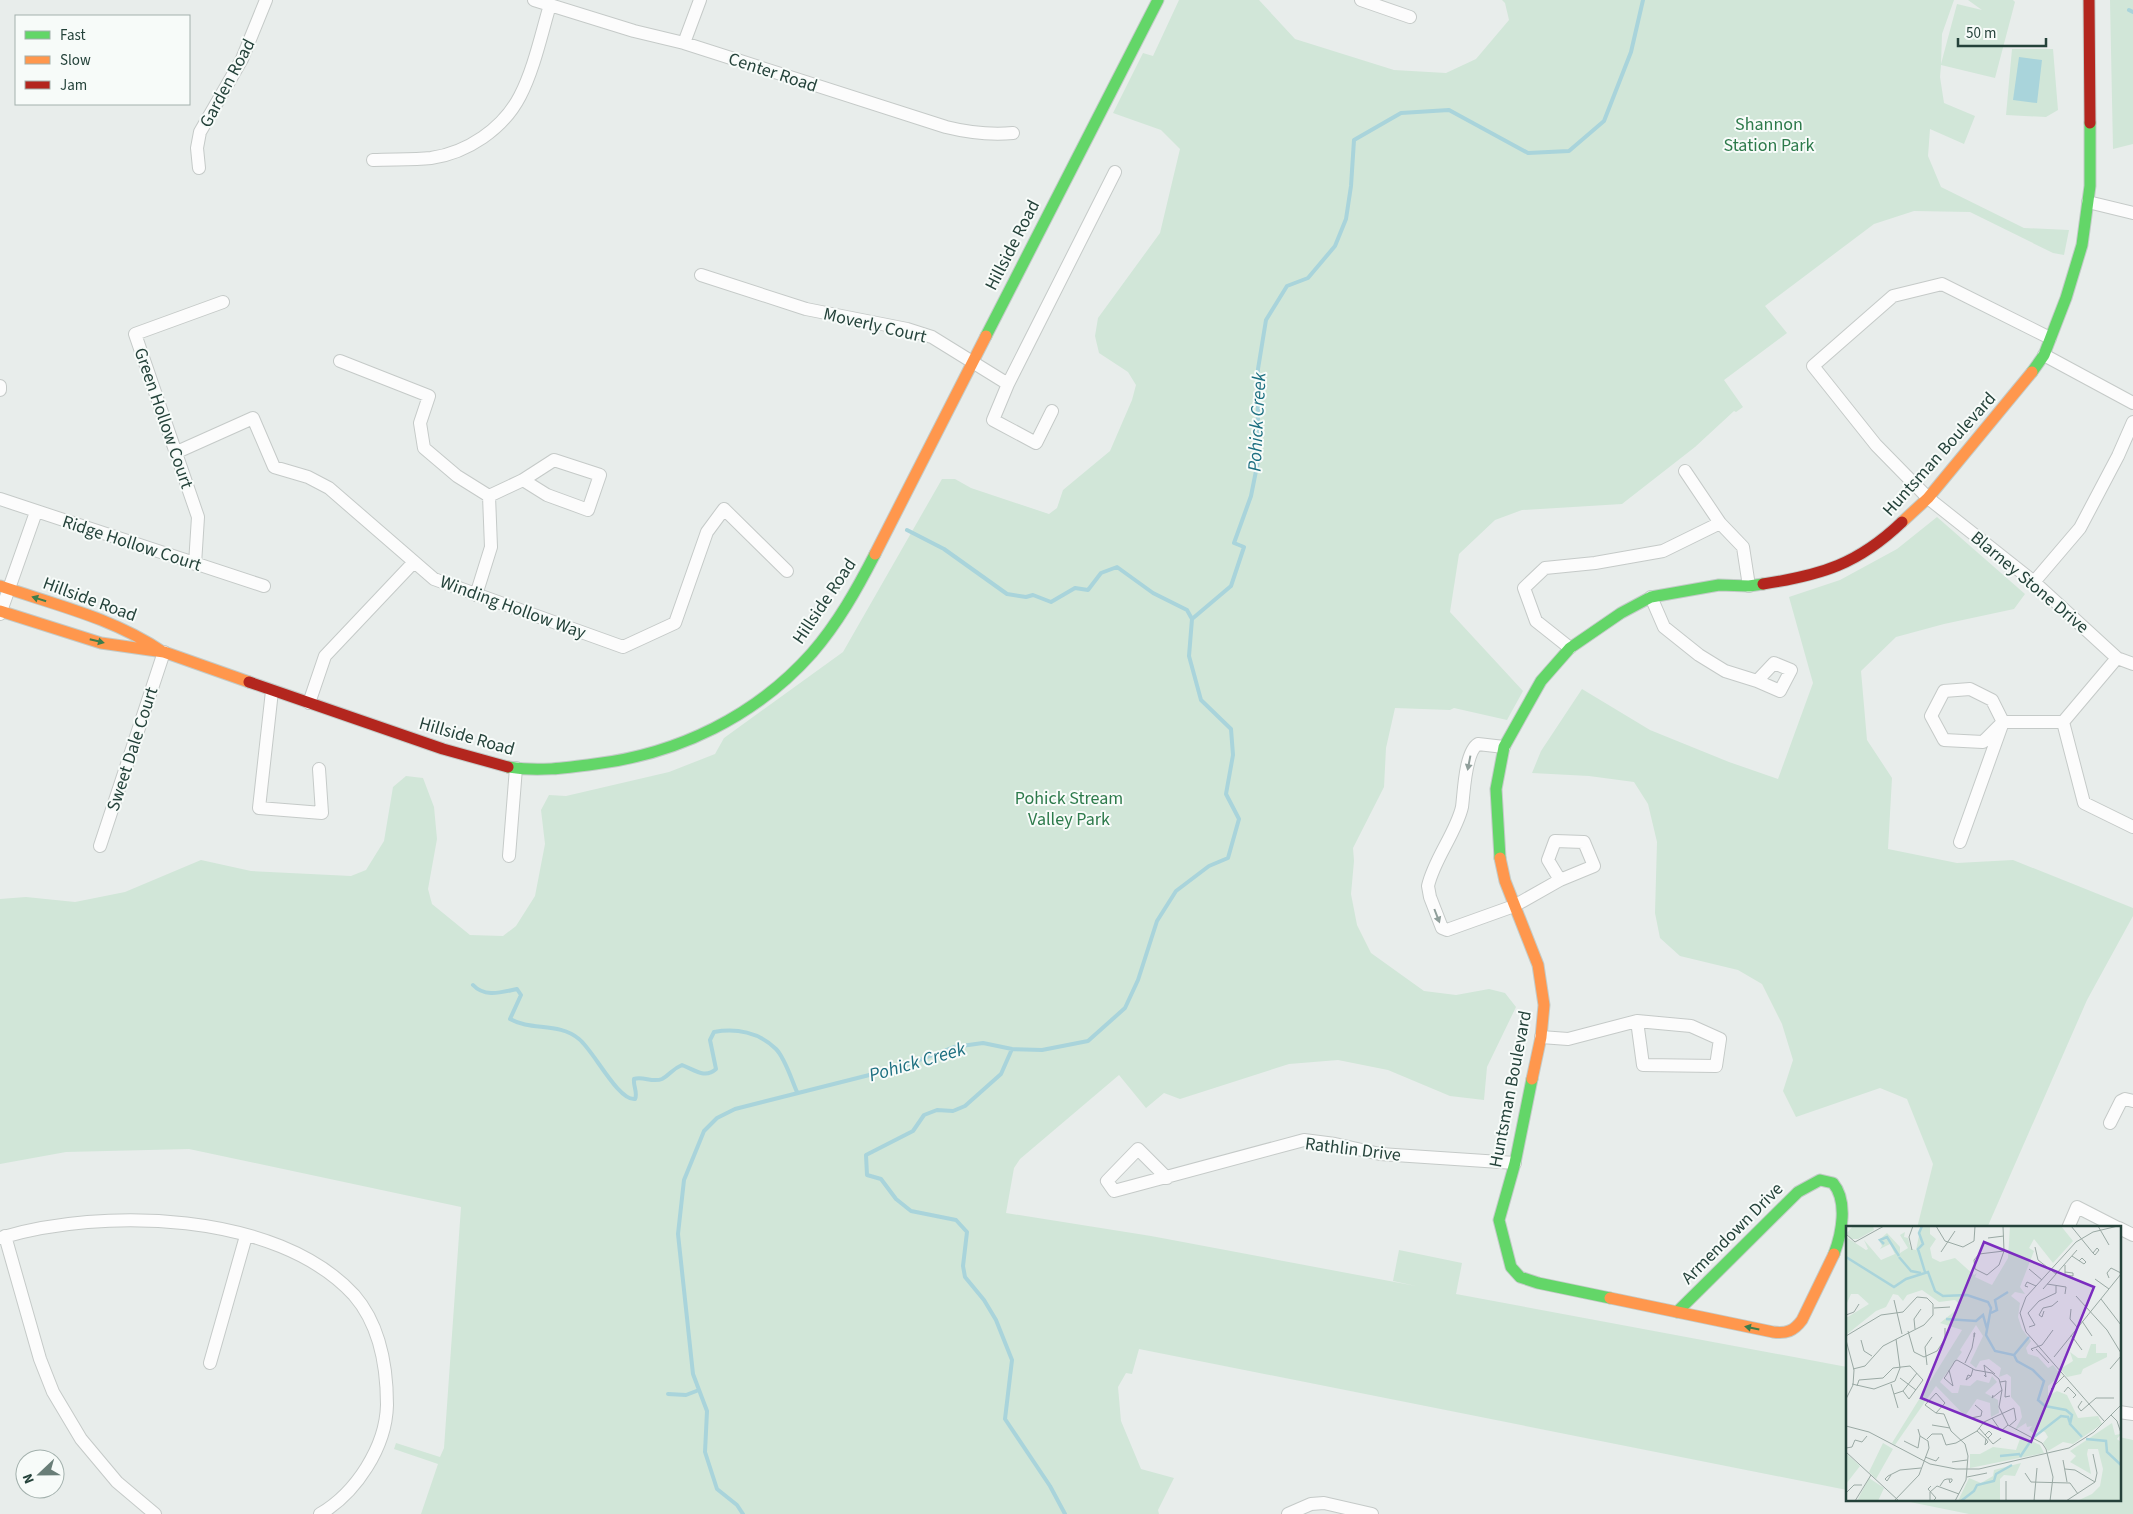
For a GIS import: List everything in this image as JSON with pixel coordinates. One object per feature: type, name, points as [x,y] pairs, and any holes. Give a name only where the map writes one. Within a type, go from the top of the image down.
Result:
[{"type":"street","name":"Garden Road","points":[[199,168],[197,148],[200,132],[242,59],[266,0]]},
{"type":"street","name":"Center Road","points":[[534,0],[634,31],[684,43],[946,127],[972,134],[1014,133]]},
{"type":"street","points":[[684,43],[700,0]]},
{"type":"street","name":"Hillside Road","points":[[4,588],[103,619],[149,641],[164,652],[272,691],[446,750],[516,768],[605,764],[666,749],[721,725],[748,709],[788,677],[828,634],[855,593],[1158,0]]},
{"type":"street","points":[[1361,0],[1410,17]]},
{"type":"street","name":"Huntsman Boulevard","points":[[1498,1220],[1515,1163],[1541,1037],[1544,1005],[1538,965],[1505,881],[1497,832],[1496,789],[1504,747],[1541,681],[1570,648],[1621,614],[1651,597],[1719,585],[1749,586],[1807,577],[1857,557],[1884,540],[1928,498],[1982,436],[2044,355],[2075,271],[2090,186],[2089,0]]},
{"type":"street","points":[[373,160],[431,158],[470,146],[492,130],[520,97],[550,5]]},
{"type":"street","points":[[1052,410],[1036,442],[993,420],[1008,384],[1114,172]]},
{"type":"street","points":[[2088,202],[2133,214]]},
{"type":"street","name":"Moverly Court","points":[[701,275],[806,309],[907,329],[932,337],[1008,384]]},
{"type":"street","name":"Blarney Stone Drive","points":[[2050,338],[1942,284],[1892,296],[1813,366],[1876,445],[1928,498],[2034,582],[2117,658],[2133,664]]},
{"type":"street","name":"Green Hollow Court","points":[[195,564],[198,517],[135,334],[223,302]]},
{"type":"street","points":[[2044,355],[2133,403]]},
{"type":"street","points":[[340,361],[429,396],[420,423],[424,448],[457,476],[489,496]]},
{"type":"street","name":"Winding Hollow Way","points":[[177,452],[253,418],[274,466],[308,477],[329,488],[434,579],[623,647],[675,624],[707,532],[724,509],[787,572]]},
{"type":"street","points":[[2034,582],[2080,528],[2118,456],[2133,422]]},
{"type":"street","points":[[489,496],[523,480],[554,460],[600,475],[588,510],[547,496],[523,480]]},
{"type":"street","points":[[1685,471],[1720,523],[1743,547],[1749,586]]},
{"type":"street","points":[[476,595],[491,546],[489,496]]},
{"type":"street","name":"Ridge Hollow Court","points":[[0,499],[264,586]]},
{"type":"street","points":[[0,612],[4,588],[36,512]]},
{"type":"street","points":[[1570,648],[1536,621],[1524,588],[1545,568],[1595,563],[1663,551],[1720,523]]},
{"type":"street","points":[[309,703],[325,656],[414,563]]},
{"type":"street","points":[[1651,597],[1664,627],[1699,655],[1726,671],[1757,681]]},
{"type":"street","name":"Hillside Road","points":[[0,612],[92,640],[140,652],[164,652]]},
{"type":"street","name":"Sweet Dale Court","points":[[100,846],[164,652]]},
{"type":"street","points":[[1960,842],[2003,722],[1992,700],[1970,689],[1944,691],[1932,716],[1944,740],[1982,742],[2003,722],[2063,722],[2117,658]]},
{"type":"street","points":[[272,691],[259,808],[322,813],[319,769]]},
{"type":"street","points":[[2063,722],[2084,803],[2133,827]]},
{"type":"street","points":[[1504,747],[1475,745],[1469,756],[1461,810],[1428,886],[1430,897],[1442,928],[1447,930],[1514,906],[1560,880]]},
{"type":"street","points":[[509,856],[516,768]]},
{"type":"street","points":[[1541,1037],[1568,1038],[1637,1021],[1691,1026],[1720,1039],[1716,1066],[1643,1064],[1637,1021]]},
{"type":"street","points":[[2110,1123],[2121,1101],[2126,1099],[2133,1101]]},
{"type":"street","name":"Rathlin Drive","points":[[1167,1178],[1304,1140],[1335,1144],[1380,1154],[1515,1163]]},
{"type":"street","name":"Armendown Drive","points":[[1498,1220],[1511,1268],[1520,1277],[1538,1283],[1782,1334],[1788,1333],[1798,1326],[1839,1244],[1842,1233],[1838,1188],[1832,1182],[1825,1180],[1806,1186],[1790,1198],[1677,1312]]},
{"type":"street","points":[[2069,1226],[2077,1207],[2115,1226]]},
{"type":"street","points":[[155,1514],[117,1482],[81,1439],[53,1392],[40,1359],[2,1237],[45,1226],[91,1220],[129,1218],[198,1224],[284,1248],[322,1267],[354,1296],[368,1317],[378,1338],[387,1378],[386,1411],[382,1432],[372,1457],[353,1486],[330,1508],[320,1514]]},
{"type":"street","points":[[2120,1228],[2133,1235]]},
{"type":"street","points":[[210,1363],[246,1236]]},
{"type":"street","points":[[2120,1412],[2133,1414]]},
{"type":"street","points":[[1288,1514],[1311,1504],[1324,1503],[1372,1514]]},
{"type":"green space","name":"Pohick Stream Valley Park","points":[[1179,0],[1259,0],[1295,39],[1394,70],[1446,73],[1476,59],[1509,20],[1505,3],[1502,0],[1954,0],[1942,34],[1941,64],[1957,4],[1982,10],[1968,0],[2013,0],[2015,2],[1995,78],[1941,65],[1940,77],[1944,103],[1975,116],[1964,144],[1930,129],[1928,156],[1941,187],[2024,228],[2069,230],[2064,255],[2053,253],[1970,212],[1914,211],[1874,224],[1765,306],[1787,333],[1724,380],[1743,407],[1736,412],[1734,411],[1695,447],[1622,504],[1522,510],[1495,520],[1459,554],[1450,612],[1523,691],[1507,720],[1454,708],[1450,710],[1395,708],[1386,748],[1384,787],[1353,848],[1354,861],[1351,894],[1357,925],[1371,953],[1424,991],[1456,995],[1489,989],[1505,993],[1516,1007],[1487,1067],[1484,1100],[1450,1096],[1388,1070],[1338,1060],[1289,1064],[1180,1099],[1164,1093],[1146,1108],[1119,1075],[1020,1159],[1014,1168],[1006,1213],[1151,1236],[1416,1286],[1393,1281],[1399,1250],[1462,1263],[1456,1294],[1846,1367],[1846,1490],[1139,1349],[1132,1374],[1126,1373],[1118,1387],[1121,1421],[1141,1469],[1174,1478],[1158,1510],[1159,1514],[421,1514],[438,1464],[394,1449],[396,1443],[440,1457],[444,1448],[461,1207],[189,1149],[66,1152],[0,1164],[0,899],[26,897],[75,902],[125,892],[201,860],[251,871],[351,876],[366,870],[384,841],[393,787],[406,776],[423,778],[434,807],[437,839],[428,889],[432,904],[470,935],[503,936],[516,926],[535,896],[545,844],[541,810],[549,795],[566,796],[669,772],[715,754],[724,738],[843,652],[942,479],[955,479],[971,488],[1049,514],[1057,508],[1063,490],[1110,451],[1132,400],[1136,385],[1128,372],[1099,353],[1095,336],[1098,318],[1160,233],[1180,149],[1161,130],[1113,113],[1143,53],[1153,56]]},
{"type":"green space","points":[[2110,0],[2133,0],[2133,144],[2113,149]]},
{"type":"green space","points":[[2012,49],[2053,49],[2058,110],[2046,117],[2006,115]]},
{"type":"green space","points":[[1937,517],[2025,594],[2014,609],[1944,624],[1896,637],[1861,671],[1867,740],[1892,778],[1888,849],[1957,863],[2013,860],[2133,908],[2133,916],[2087,1000],[1988,1226],[1918,1226],[1933,1164],[1907,1099],[1880,1088],[1796,1117],[1783,1091],[1793,1060],[1782,1024],[1762,984],[1738,970],[1680,956],[1660,938],[1655,913],[1657,842],[1648,804],[1634,782],[1589,776],[1532,773],[1541,751],[1582,689],[1650,730],[1729,762],[1778,779],[1813,683],[1789,597],[1840,580],[1897,549]]},
{"type":"green space","points":[[2120,1437],[2133,1440],[2133,1514],[1969,1514],[1910,1502],[2120,1502]]},
{"type":"water","points":[[2019,57],[2042,60],[2037,103],[2013,100]]},
{"type":"waterway","name":"Pohick Creek","points":[[743,1514],[737,1505],[717,1489],[705,1452],[707,1411],[693,1374],[678,1234],[684,1180],[704,1131],[717,1118],[735,1109],[901,1067],[954,1047],[983,1043],[1012,1049],[1042,1050],[1088,1041],[1125,1008],[1138,980],[1157,921],[1176,891],[1209,866],[1228,858],[1239,819],[1226,794],[1233,755],[1231,729],[1201,700],[1189,656],[1192,619],[1231,586],[1244,547],[1234,543],[1251,496],[1258,461],[1258,369],[1266,320],[1287,286],[1308,278],[1335,246],[1346,219],[1351,186],[1354,140],[1401,113],[1449,110],[1528,153],[1569,151],[1604,121],[1631,52],[1643,0]]},
{"type":"waterway","points":[[2129,10],[2133,12]]},
{"type":"waterway","points":[[907,530],[944,549],[1007,594],[1026,597],[1033,595],[1051,602],[1075,588],[1088,590],[1101,573],[1117,567],[1153,593],[1187,610],[1192,619]]},
{"type":"waterway","points":[[473,985],[488,993],[517,989],[521,995],[510,1019],[527,1025],[563,1030],[579,1039],[614,1084],[628,1097],[635,1099],[636,1097],[634,1079],[659,1080],[682,1065],[700,1073],[712,1072],[716,1069],[710,1040],[714,1032],[722,1031],[739,1031],[755,1035],[769,1043],[779,1053],[797,1092]]},
{"type":"waterway","points":[[1012,1049],[1001,1074],[965,1106],[953,1111],[937,1110],[924,1115],[913,1131],[866,1155],[867,1175],[881,1179],[896,1199],[911,1211],[956,1220],[967,1232],[963,1266],[965,1277],[984,1300],[996,1320],[1012,1360],[1005,1419],[1050,1486],[1065,1514]]},
{"type":"waterway","points":[[668,1394],[686,1395],[699,1390]]},
{"type":"traffic: fast","points":[[986,336],[1158,0]]},
{"type":"traffic: fast","points":[[2032,372],[2044,355],[2066,298],[2082,245],[2090,186],[2090,123]]},
{"type":"traffic: fast","points":[[508,767],[552,769],[626,759],[685,741],[741,713],[766,696],[812,653],[846,605],[875,554]]},
{"type":"traffic: fast","points":[[1500,858],[1496,789],[1504,747],[1541,681],[1570,648],[1621,613],[1651,597],[1719,585],[1749,586],[1763,584]]},
{"type":"traffic: fast","points":[[1532,1079],[1515,1163],[1499,1220],[1511,1267],[1520,1277],[1538,1283],[1610,1298]]},
{"type":"traffic: fast","points":[[1677,1312],[1798,1192],[1820,1180],[1833,1183],[1841,1199],[1841,1227],[1834,1254]]},
{"type":"traffic: slow","points":[[875,554],[986,336]]},
{"type":"traffic: slow","points":[[1902,522],[1928,498],[2032,372]]},
{"type":"traffic: slow","points":[[0,586],[104,621],[144,640],[163,652]]},
{"type":"traffic: slow","points":[[0,611],[101,643],[164,652],[249,682]]},
{"type":"traffic: slow","points":[[1500,858],[1505,881],[1538,965],[1544,1005],[1541,1037],[1532,1079]]},
{"type":"traffic: slow","points":[[1610,1298],[1782,1333],[1793,1329],[1802,1320],[1834,1254]]},
{"type":"traffic: jam","points":[[2089,0],[2090,123]]},
{"type":"traffic: jam","points":[[1763,584],[1821,572],[1854,558],[1870,548],[1902,522]]},
{"type":"traffic: jam","points":[[249,682],[443,749],[508,767]]},
{"type":"park label","name":"Shannon Station Park","points":[[1769,134]]}]
